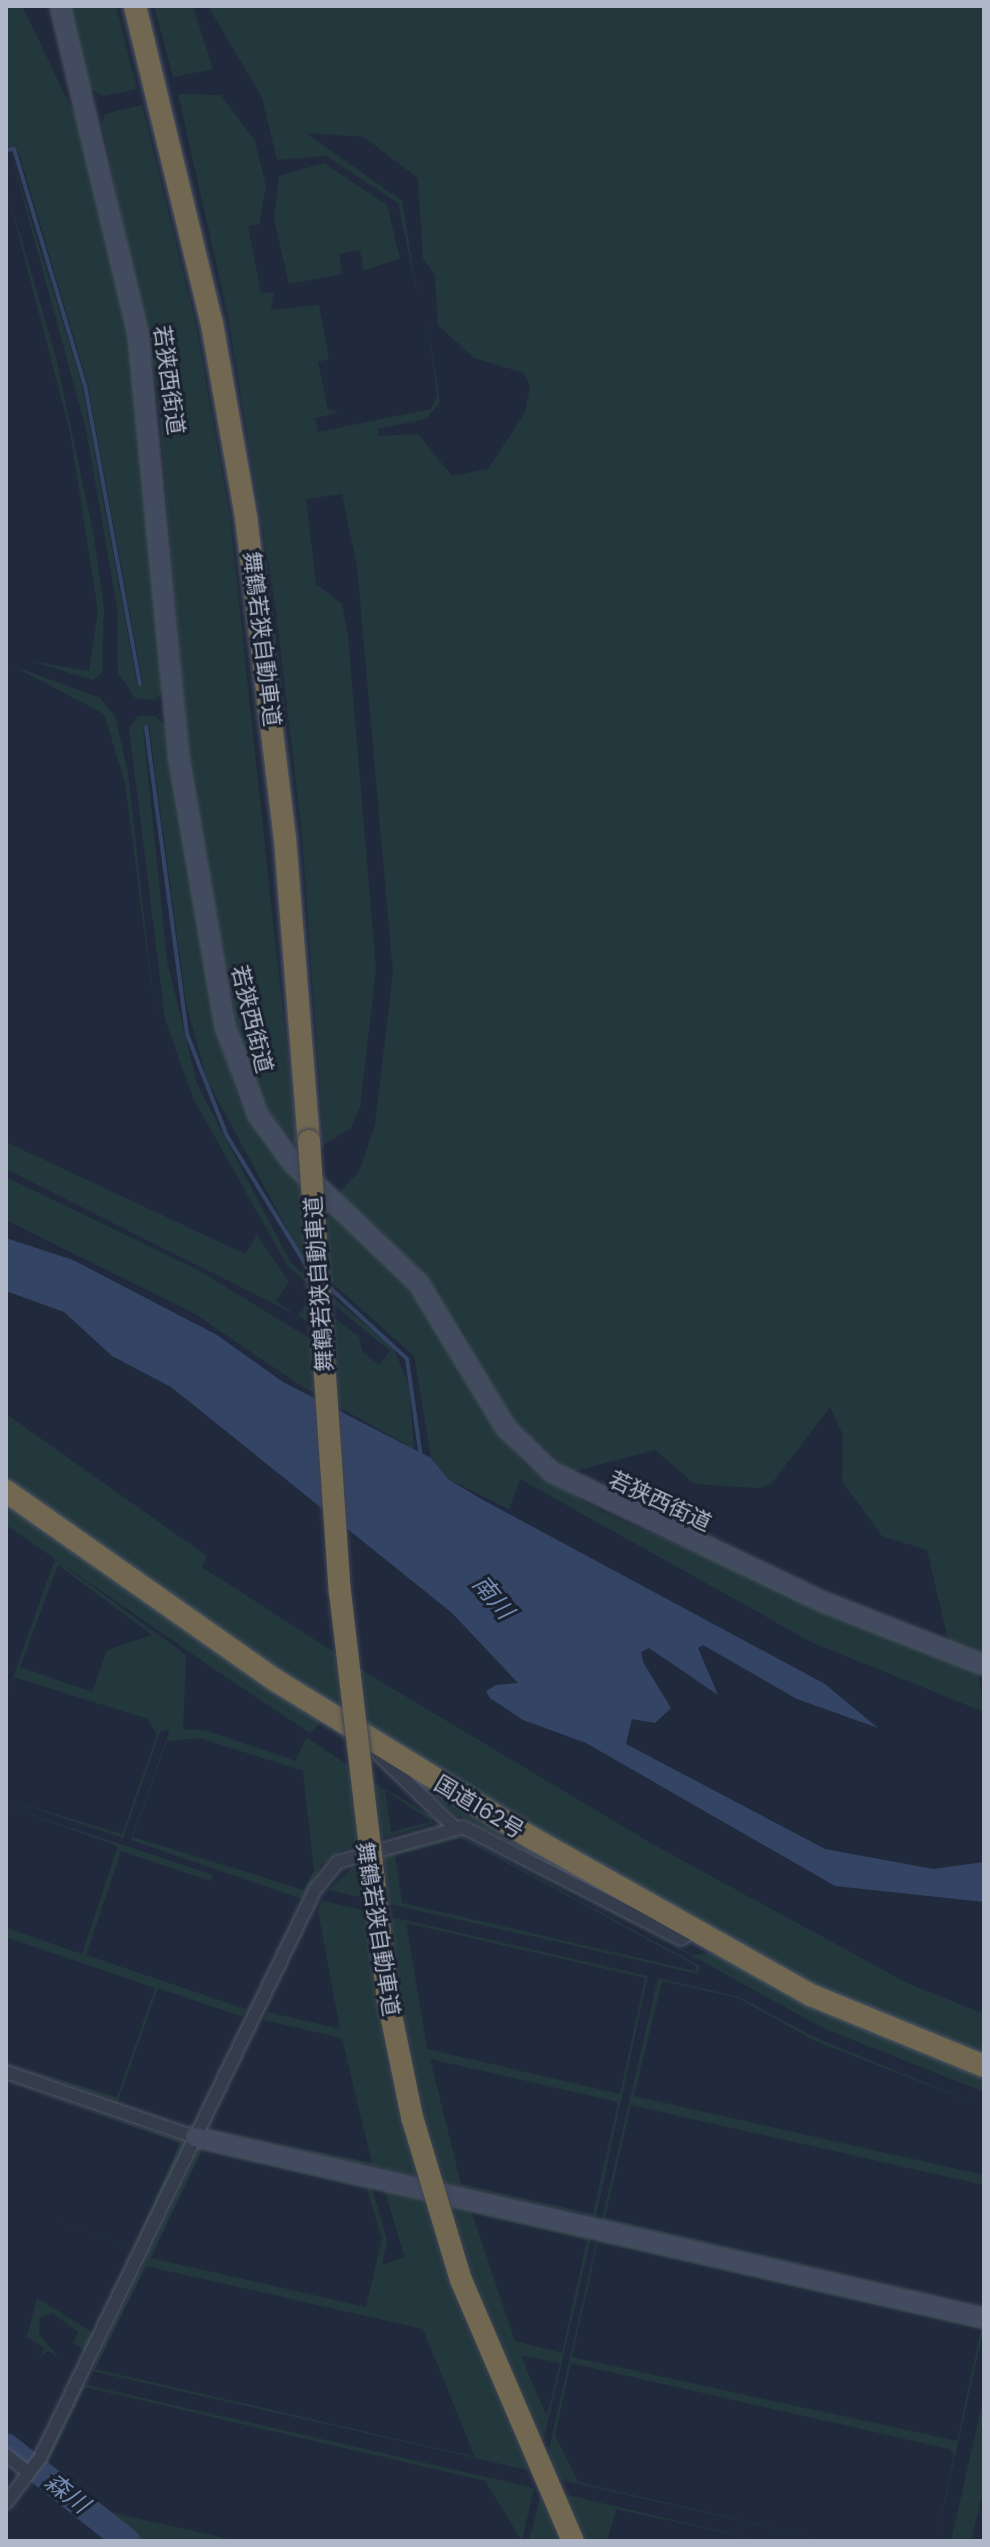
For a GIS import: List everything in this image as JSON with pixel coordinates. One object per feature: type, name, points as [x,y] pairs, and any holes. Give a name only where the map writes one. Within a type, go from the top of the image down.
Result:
[{"type":"highway","name":"舞鶴若狭自動車道","points":[[135,6],[212,324],[246,517],[284,823],[344,1639],[387,1995],[412,2117],[461,2280],[573,2541]]},
{"type":"highway","name":"国道162号","points":[[6,1491],[368,1741],[693,1930],[850,2015],[984,2066]]},
{"type":"street","name":"若狭西街道","points":[[60,6],[138,333],[184,790],[225,1026],[258,1115],[293,1163],[419,1284],[494,1411],[543,1465],[599,1500],[753,1570],[984,1665]]},
{"type":"street","points":[[368,1741],[453,1826],[681,1939],[693,1930]]},
{"type":"street","points":[[6,2503],[32,2469],[330,1869],[369,1848],[453,1826]]},
{"type":"street","points":[[6,2072],[195,2137],[984,2318]]},
{"type":"street","points":[[6,2455],[32,2469]]},
{"type":"green space","points":[[6,6],[22,6],[85,136],[130,335],[150,505],[162,692],[156,700],[135,698],[118,673],[117,607],[86,429],[11,154],[82,385],[137,685],[143,685],[88,385],[19,153],[6,146]]},
{"type":"green space","points":[[67,6],[116,6],[137,89],[102,96],[88,87]]},
{"type":"green space","points":[[154,6],[193,6],[213,69],[173,77]]},
{"type":"green space","points":[[208,6],[984,6],[984,1655],[949,1644],[927,1550],[882,1536],[842,1481],[843,1435],[830,1407],[771,1484],[757,1488],[695,1484],[655,1450],[571,1472],[512,1419],[418,1268],[338,1193],[359,1172],[375,1125],[393,972],[357,566],[342,494],[306,499],[316,584],[342,604],[348,637],[376,969],[360,1107],[351,1128],[324,1144],[302,835],[276,611],[228,316],[178,94],[221,95],[255,141],[266,187],[259,224],[248,226],[261,293],[274,292],[271,310],[319,305],[329,359],[318,362],[328,410],[340,412],[315,418],[318,432],[431,409],[437,396],[427,320],[440,402],[426,419],[378,429],[378,436],[418,434],[452,476],[488,469],[525,413],[530,387],[524,373],[474,358],[438,325],[435,275],[423,259],[418,178],[364,137],[306,133],[402,201],[418,297],[398,203],[326,156],[277,160],[262,97]]},
{"type":"green space","points":[[142,105],[196,326],[230,518],[297,1146],[266,1108],[241,1049],[190,769],[157,387],[102,124],[105,114]]},
{"type":"green space","points":[[324,163],[387,205],[400,259],[364,270],[360,250],[339,254],[342,274],[289,284],[274,219],[279,176]]},
{"type":"green space","points":[[6,187],[56,357],[93,532],[104,608],[102,673],[93,680],[30,661],[89,671],[98,611],[70,432]]},
{"type":"green space","points":[[13,666],[100,698],[115,716],[128,773],[156,1022],[125,783],[104,714]]},
{"type":"green space","points":[[138,716],[155,716],[166,726],[216,1027],[238,1098],[286,1168],[409,1286],[510,1447],[528,1467],[602,1512],[978,1673],[984,1712],[813,1643],[520,1479],[509,1509],[448,1479],[431,1458],[414,1356],[301,1255],[207,1080],[186,1003],[149,726],[143,727],[167,961],[197,1084],[291,1263],[393,1347],[409,1386],[414,1449],[300,1385],[195,1314],[6,1220],[6,1177],[202,1272],[328,1350],[334,1340],[298,1315],[310,1299],[359,1337],[362,1351],[379,1365],[390,1351],[288,1267],[193,1098],[165,1019],[129,728]]},
{"type":"green space","points":[[6,1142],[245,1254],[257,1235],[289,1282],[276,1301],[296,1315],[6,1169]]},
{"type":"green space","points":[[6,1414],[207,1556],[202,1567],[368,1674],[656,1846],[907,1983],[984,2014],[984,2059],[814,1990],[371,1733],[6,1483]]},
{"type":"green space","points":[[6,1500],[323,1720],[310,1733],[6,1525]]},
{"type":"green space","points":[[55,1559],[186,1655],[183,1730],[204,1730],[296,1761],[306,1737],[385,1790],[391,1832],[431,1821],[434,1823],[340,1851],[322,1864],[302,1899],[131,1840],[170,1729],[160,1732],[123,1838],[6,1799],[122,1834],[157,1735],[148,1719],[14,1677],[6,1698]],"holes":[[[58,1565],[152,1635],[107,1650],[92,1692],[20,1667]],[[200,1738],[303,1771],[314,1870],[304,1890],[133,1837],[167,1741]]]},
{"type":"green space","points":[[412,1777],[581,1876],[456,1815]]},
{"type":"green space","points":[[6,1806],[213,1875],[210,1881],[121,1851],[86,1955],[246,2009],[243,2017],[158,1988],[118,2101],[6,2063],[117,2097],[155,1988],[6,1937],[6,1928],[82,1954],[118,1846]]},
{"type":"green space","points":[[460,1836],[700,1966],[698,1974],[328,1890],[359,1862]],"holes":[[[461,1838],[696,1966],[695,1971],[402,1903],[395,1855]]]},
{"type":"green space","points":[[560,1883],[693,1955],[717,1952],[870,2031],[984,2073],[984,2092],[825,2029]]},
{"type":"green space","points":[[323,1901],[648,1976],[596,2216],[227,2133],[372,2163],[342,2038],[264,2020],[268,2012],[340,2029],[318,1910]],"holes":[[[406,1923],[645,1978],[620,2094],[427,2049]],[[430,2059],[618,2102],[593,2214],[461,2184]]]},
{"type":"green space","points":[[658,1978],[740,1997],[814,2037],[984,2107],[815,2041],[738,1998],[662,1981],[634,2096],[984,2175],[984,2185],[631,2105],[605,2218],[984,2307],[602,2219]]},
{"type":"green space","points":[[6,2082],[183,2142],[185,2147],[136,2248],[6,2203],[134,2247],[180,2143]]},
{"type":"green space","points":[[200,2148],[372,2188],[387,2240],[382,2265],[405,2257],[384,2190],[591,2238],[536,2472],[92,2371]],"holes":[[[202,2150],[367,2189],[382,2239],[366,2307],[151,2258]],[[472,2213],[587,2240],[562,2353],[515,2341]],[[146,2266],[423,2329],[475,2457],[95,2369]],[[521,2355],[560,2363],[547,2416]]]},
{"type":"green space","points":[[597,2239],[984,2328],[936,2541],[954,2455],[949,2449],[571,2363],[555,2435],[578,2482],[831,2541],[543,2476]],"holes":[[[598,2242],[981,2329],[957,2441],[572,2357]]]},
{"type":"green space","points":[[37,2298],[95,2334],[86,2351],[73,2343],[78,2332],[52,2313],[40,2318],[39,2334],[58,2357],[48,2351],[38,2358],[45,2349],[27,2337]]},
{"type":"green space","points":[[83,2384],[534,2488],[522,2541],[485,2481],[85,2387],[47,2465],[105,2511],[238,2541],[133,2541],[41,2468]]},
{"type":"green space","points":[[984,2396],[984,2487],[971,2541],[951,2541]]},
{"type":"green space","points":[[542,2489],[763,2541],[616,2509],[607,2541],[529,2541]]},
{"type":"water","name":"南川","points":[[6,1238],[73,1260],[217,1335],[283,1382],[431,1458],[448,1479],[483,1500],[825,1684],[878,1728],[797,1699],[703,1645],[698,1648],[718,1695],[649,1648],[641,1652],[643,1662],[671,1708],[655,1723],[632,1719],[626,1744],[825,1849],[933,1869],[984,1862],[984,1902],[835,1886],[586,1743],[523,1720],[490,1698],[486,1691],[496,1685],[518,1683],[452,1613],[171,1387],[112,1356],[64,1312],[6,1291]]},
{"type":"waterway","points":[[6,150],[14,149],[85,385],[140,684]]},
{"type":"waterway","points":[[146,727],[187,1034],[227,1136],[309,1270]]},
{"type":"waterway","points":[[328,1286],[407,1359],[421,1457]]},
{"type":"waterway","name":"森川","points":[[6,2446],[127,2541]]}]
